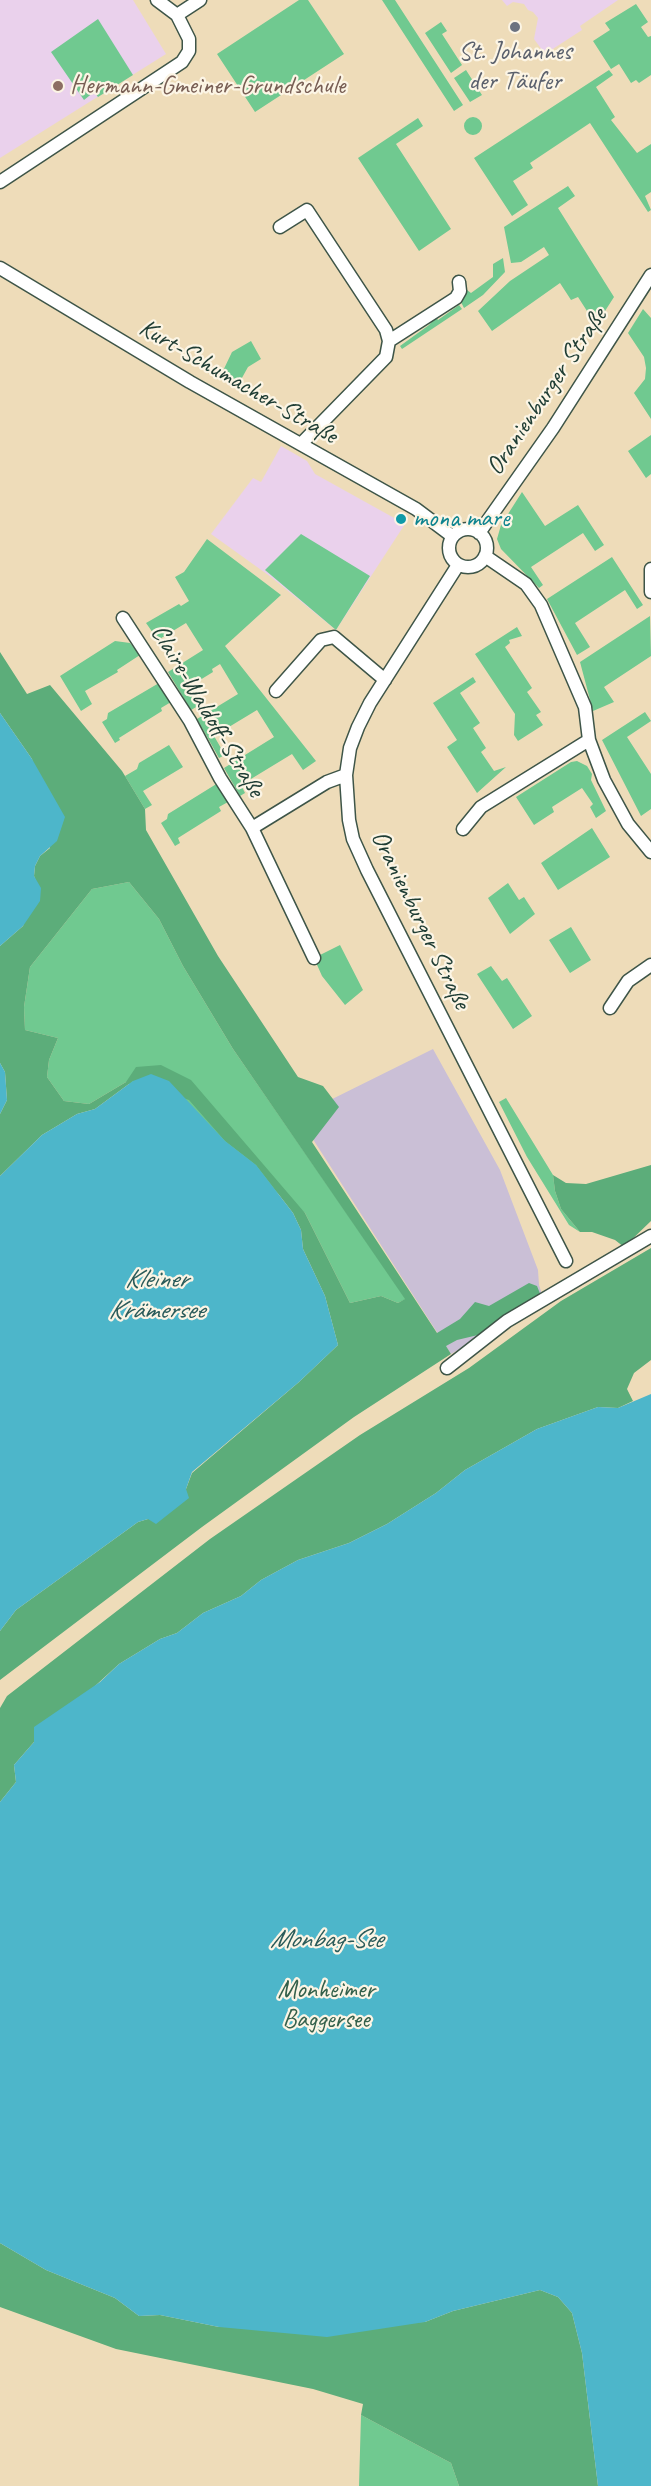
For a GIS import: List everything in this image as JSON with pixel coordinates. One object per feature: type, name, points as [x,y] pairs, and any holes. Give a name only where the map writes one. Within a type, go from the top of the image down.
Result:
[{"type":"street","points":[[0,182],[182,62],[189,51],[189,39],[177,15],[157,0]]},
{"type":"street","points":[[177,15],[200,0]]},
{"type":"street","points":[[280,228],[307,210],[386,330],[390,340],[386,357],[301,444]]},
{"type":"street","name":"Kurt-Schumacher-Straße","points":[[0,268],[183,378],[416,509],[452,536]]},
{"type":"street","name":"Oranienburger Straße","points":[[479,532],[553,428],[651,275]]},
{"type":"street","points":[[390,340],[456,298],[460,291],[459,282]]},
{"type":"street","points":[[465,529],[479,532],[485,541],[485,556],[474,566],[458,565],[448,549],[452,536],[465,529]]},
{"type":"street","points":[[485,556],[526,584],[541,605],[585,707],[589,740],[604,780],[627,824],[651,852]]},
{"type":"street","name":"Oranienburger Straße","points":[[458,565],[358,727],[350,747],[346,775],[349,820],[359,855],[566,1261]]},
{"type":"street","points":[[651,569],[651,592]]},
{"type":"street","name":"Claire-Waldoff-Straße","points":[[123,618],[190,721],[220,778],[252,828],[314,958]]},
{"type":"street","points":[[276,691],[321,640],[334,637],[385,680]]},
{"type":"street","points":[[464,829],[481,807],[589,740]]},
{"type":"street","name":"Claire-Waldoff-Straße","points":[[252,828],[327,782],[346,775]]},
{"type":"street","points":[[610,1008],[628,981],[651,965]]},
{"type":"street","points":[[447,1368],[507,1321],[651,1236]]},
{"type":"shaded area","name":"Hermann-Gmeiner-Grundschule","points":[[0,0],[133,0],[166,54],[0,158]]},
{"type":"shaded area","points":[[502,0],[618,0],[580,26],[582,30],[545,54],[534,39],[538,18],[524,4],[513,2],[507,6]]},
{"type":"shaded area","points":[[281,446],[307,461],[315,474],[405,524],[336,630],[271,577],[211,534],[253,478],[261,482]]},
{"type":"shaded area","points":[[433,1049],[500,1170],[538,1270],[539,1285],[544,1300],[451,1354],[298,1116]]},
{"type":"green space","points":[[299,0],[308,0],[344,54],[255,112],[217,54]]},
{"type":"green space","points":[[382,0],[395,0],[463,105],[454,111]]},
{"type":"green space","points":[[636,4],[648,22],[641,27],[648,37],[651,36],[651,75],[639,83],[636,80],[631,83],[619,64],[611,69],[593,41],[610,30],[605,23]]},
{"type":"green space","points":[[98,19],[133,75],[98,97],[94,92],[84,100],[51,52]]},
{"type":"green space","points":[[441,22],[447,31],[442,34],[462,65],[451,73],[425,33]]},
{"type":"green space","points":[[466,70],[482,95],[470,102],[454,78]]},
{"type":"green space","points":[[609,70],[613,75],[596,87],[615,117],[611,120],[637,153],[651,144],[651,192],[645,196],[651,210],[648,212],[590,123],[530,163],[533,168],[513,181],[528,205],[512,216],[474,158]]},
{"type":"green space","points":[[473,117],[480,119],[482,126],[480,133],[473,135],[466,133],[464,126],[466,119]]},
{"type":"green space","points":[[418,118],[423,126],[396,144],[451,229],[419,251],[358,158]]},
{"type":"green space","points":[[568,186],[575,196],[558,208],[614,297],[596,325],[578,297],[571,300],[560,283],[492,331],[478,311],[510,281],[549,255],[544,247],[521,262],[511,263],[504,227]]},
{"type":"green space","points":[[503,258],[505,272],[483,295],[464,308],[461,302],[463,287],[471,293],[493,277],[493,264]]},
{"type":"green space","points":[[459,305],[462,309],[402,349],[400,346],[429,325],[436,317],[438,320]]},
{"type":"green space","points":[[643,309],[651,318],[651,419],[634,393],[645,379],[646,368],[644,357],[628,333]]},
{"type":"green space","points":[[251,341],[261,359],[248,367],[238,385],[221,375],[232,352]]},
{"type":"green space","points":[[651,435],[651,474],[646,478],[628,451]]},
{"type":"green space","points":[[522,492],[545,526],[578,505],[604,545],[595,551],[583,533],[531,567],[543,585],[539,588],[501,549],[497,539],[501,525]]},
{"type":"green space","points":[[301,534],[370,576],[336,630],[265,570]]},
{"type":"green space","points":[[207,539],[281,595],[225,646],[316,761],[303,770],[292,754],[241,785],[245,793],[240,796],[224,768],[274,737],[257,710],[214,736],[225,755],[219,758],[197,719],[238,694],[220,664],[212,669],[213,672],[187,688],[198,706],[191,710],[168,672],[203,650],[186,623],[158,640],[146,623],[179,604],[181,606],[189,601],[175,577],[184,572]]},
{"type":"green space","points":[[612,557],[643,605],[637,609],[625,590],[575,623],[590,647],[577,655],[547,599]]},
{"type":"green space","points":[[650,616],[651,656],[604,687],[614,702],[593,711],[580,662]]},
{"type":"green space","points":[[517,627],[522,636],[509,640],[510,643],[505,647],[532,688],[527,692],[541,712],[536,715],[543,725],[518,741],[514,735],[515,714],[475,654]]},
{"type":"green space","points":[[115,641],[130,643],[140,655],[117,670],[118,672],[85,691],[92,704],[81,711],[60,676]]},
{"type":"green space","points":[[0,652],[27,694],[50,685],[122,771],[145,809],[146,830],[218,956],[298,1077],[323,1086],[339,1107],[312,1142],[437,1333],[460,1319],[475,1302],[489,1306],[529,1283],[537,1286],[541,1296],[478,1335],[457,1340],[446,1346],[451,1354],[354,1417],[202,1527],[0,1680],[0,1631],[16,1610],[138,1522],[148,1519],[186,1489],[192,1473],[299,1382],[338,1345],[325,1296],[303,1249],[301,1230],[293,1213],[256,1165],[225,1141],[189,1100],[133,1081],[95,1109],[77,1114],[42,1135],[0,1176],[0,1114],[7,1100],[5,1072],[0,1063],[0,946],[23,926],[37,884],[34,876],[35,866],[40,856],[50,848],[32,759],[0,713]],"holes":[[[129,882],[159,919],[183,966],[233,1049],[405,1299],[398,1303],[381,1296],[350,1303],[305,1213],[191,1080],[161,1065],[136,1067],[126,1082],[89,1104],[64,1101],[47,1077],[49,1060],[58,1038],[25,1030],[24,1007],[30,967],[92,889]]]},
{"type":"green space","points":[[473,677],[476,682],[460,693],[480,723],[473,728],[486,748],[481,752],[494,771],[506,767],[477,793],[447,747],[457,740],[433,703]]},
{"type":"green space","points":[[159,683],[171,702],[161,708],[162,711],[119,738],[120,740],[115,743],[102,722],[107,719],[108,713]]},
{"type":"green space","points":[[645,712],[651,721],[627,737],[651,774],[651,809],[641,816],[602,740]]},
{"type":"green space","points":[[169,745],[183,767],[143,791],[152,805],[145,809],[125,776],[137,769],[139,763]]},
{"type":"green space","points":[[577,761],[587,766],[592,774],[591,780],[606,811],[596,818],[590,807],[593,804],[582,788],[552,807],[554,812],[534,825],[516,797],[571,762]]},
{"type":"green space","points":[[218,783],[228,802],[219,807],[221,811],[178,838],[180,843],[175,846],[161,823],[167,819],[168,814]]},
{"type":"green space","points":[[592,828],[610,857],[558,890],[541,863]]},
{"type":"green space","points":[[129,882],[159,919],[183,966],[233,1049],[406,1299],[398,1303],[381,1296],[350,1303],[305,1213],[126,1082],[89,1104],[64,1101],[47,1077],[49,1060],[58,1038],[25,1030],[24,1007],[30,967],[92,889]]},
{"type":"green space","points":[[508,883],[519,900],[524,897],[535,914],[510,934],[488,898]]},
{"type":"green space","points":[[571,927],[591,960],[570,973],[549,940]]},
{"type":"green space","points":[[340,945],[363,990],[345,1005],[322,976],[314,958]]},
{"type":"green space","points":[[491,966],[502,981],[507,978],[532,1016],[513,1029],[477,974]]},
{"type":"green space","points":[[506,1098],[553,1175],[561,1209],[580,1232],[569,1225],[527,1157],[499,1102]]},
{"type":"green space","points":[[651,1165],[651,1221],[624,1247],[615,1240],[592,1232],[580,1232],[561,1209],[553,1175],[566,1183],[586,1184]]},
{"type":"green space","points":[[651,1248],[651,1360],[634,1373],[627,1389],[633,1401],[618,1408],[598,1407],[537,1429],[465,1470],[436,1493],[387,1524],[349,1543],[298,1560],[261,1580],[241,1596],[203,1613],[177,1633],[160,1639],[119,1664],[34,1742],[14,1765],[16,1782],[0,1802],[0,1708],[7,1696],[210,1539],[360,1435],[469,1368],[561,1301]]},
{"type":"green space","points":[[0,2243],[46,2270],[115,2298],[139,2316],[160,2315],[219,2327],[425,2322],[453,2311],[540,2290],[558,2297],[572,2313],[582,2353],[598,2486],[459,2486],[451,2463],[361,2415],[363,2404],[313,2389],[116,2349],[0,2307]]},
{"type":"green space","points":[[361,2415],[451,2463],[459,2486],[359,2486]]},
{"type":"water","points":[[0,713],[32,759],[65,817],[57,841],[40,856],[35,866],[34,876],[41,888],[40,901],[23,926],[0,946]]},
{"type":"water","points":[[0,1063],[5,1072],[7,1100],[0,1114]]},
{"type":"water","name":"Kleiner Krämersee","points":[[151,1074],[169,1081],[225,1141],[256,1165],[293,1213],[301,1230],[303,1249],[325,1296],[338,1345],[299,1382],[192,1472],[186,1489],[189,1498],[156,1524],[148,1519],[138,1522],[16,1610],[0,1631],[0,1176],[42,1135],[77,1114],[95,1109],[133,1081]]},
{"type":"water","name":"Monbag-See","points":[[651,1394],[651,2486],[598,2486],[582,2353],[572,2313],[558,2297],[540,2290],[453,2311],[425,2322],[327,2337],[219,2327],[160,2315],[139,2316],[115,2298],[46,2270],[0,2243],[0,1802],[16,1782],[14,1765],[34,1742],[34,1727],[100,1682],[119,1664],[160,1639],[177,1633],[203,1613],[241,1596],[261,1580],[298,1560],[349,1543],[387,1524],[436,1493],[465,1470],[537,1429],[598,1407],[618,1408]]},
{"type":"place","name":"St. Johannes der Täufer","points":[[515,27]]},
{"type":"place","name":"Hermann-Gmeiner-Grundschule","points":[[58,86]]},
{"type":"place","name":"mona mare","points":[[401,519]]},
{"type":"park label","name":"Monheimer Baggersee","points":[[326,2005]]}]
